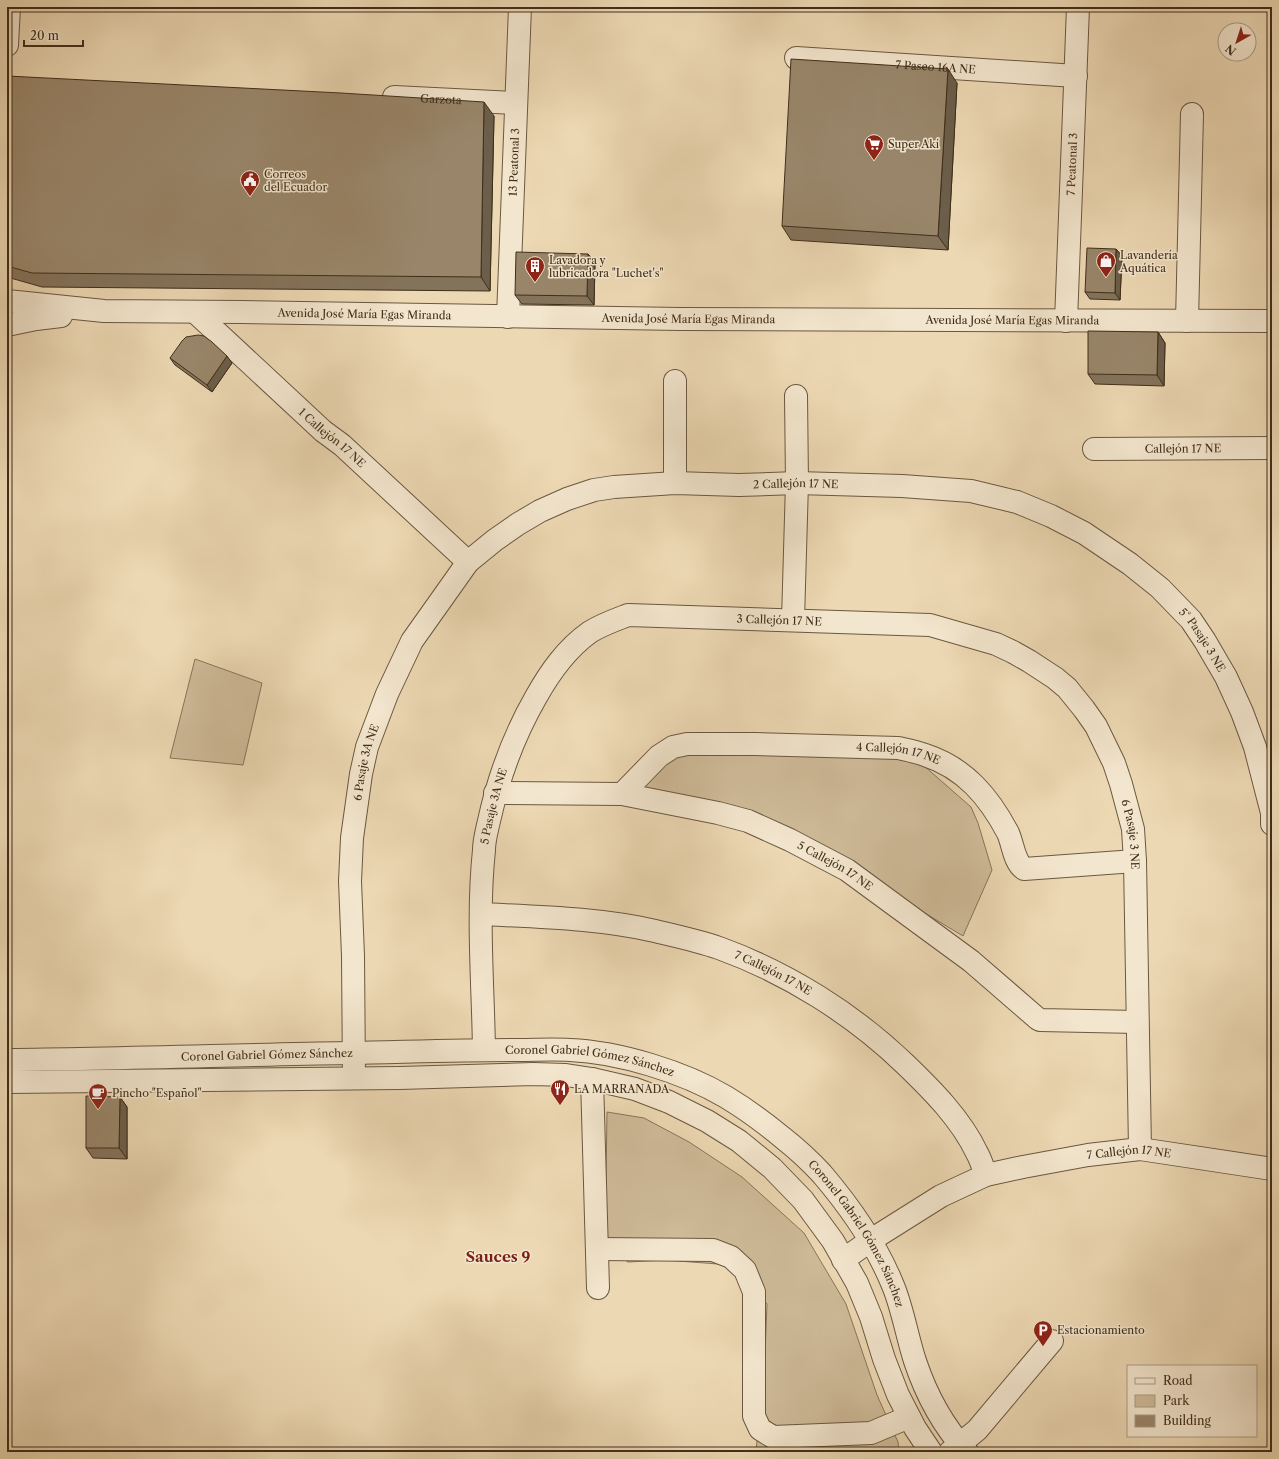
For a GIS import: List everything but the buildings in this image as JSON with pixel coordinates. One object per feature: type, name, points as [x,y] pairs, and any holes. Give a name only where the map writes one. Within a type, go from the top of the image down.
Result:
[{"type":"street","points":[[7,45],[9,7]]},
{"type":"street","name":"13 Peatonal 3","points":[[508,317],[520,7]]},
{"type":"street","name":"7 Peatonal 3","points":[[1066,321],[1078,7]]},
{"type":"street","name":"7 Paseo 16A NE","points":[[796,58],[1076,76]]},
{"type":"street","name":"Garzota","points":[[371,96],[516,103]]},
{"type":"street","points":[[1187,321],[1192,114]]},
{"type":"street","name":"Avenida José María Egas Miranda","points":[[7,301],[104,311],[248,312],[680,320],[1272,321]]},
{"type":"street","name":"Avenida José María Egas Miranda","points":[[7,325],[36,319],[104,311]]},
{"type":"street","name":"1 Callejón 17 NE","points":[[195,312],[323,431],[342,445],[468,562]]},
{"type":"street","points":[[675,381],[675,483]]},
{"type":"street","points":[[792,620],[797,483],[796,396]]},
{"type":"street","name":"Callejón 17 NE","points":[[1094,449],[1272,448]]},
{"type":"street","name":"2 Callejón 17 NE","points":[[540,511],[567,499],[594,490],[614,487],[675,483],[739,485],[797,483],[902,486],[971,491],[1017,502],[1051,516]]},
{"type":"street","name":"6 Pasaje 3A NE","points":[[354,1077],[352,1053],[353,956],[350,881],[352,838],[361,774],[367,747],[398,668],[421,628],[468,562],[495,540],[540,511]]},
{"type":"street","name":"5° Pasaje 3 NE","points":[[1051,516],[1084,533],[1130,564],[1160,588],[1191,620],[1226,677],[1242,712],[1255,747],[1272,813],[1272,824]]},
{"type":"street","name":"3 Callejón 17 NE","points":[[628,615],[930,625]]},
{"type":"street","name":"5 Pasaje 3A NE","points":[[484,1050],[481,914],[484,849],[495,793],[505,761],[515,737],[544,682],[557,663],[590,632],[628,615]]},
{"type":"street","name":"6 Pasaje 3 NE","points":[[930,625],[990,642],[1043,669],[1067,688],[1084,709],[1096,726],[1114,763],[1128,806],[1133,829],[1135,861],[1140,1149]]},
{"type":"street","name":"4 Callejón 17 NE","points":[[622,794],[664,753],[673,747],[687,744],[754,744],[898,748],[935,758],[958,771],[976,786],[989,801],[1008,834],[1018,862],[1024,869],[1135,861]]},
{"type":"street","name":"5 Callejón 17 NE","points":[[495,793],[622,794],[688,806],[741,819],[790,840],[832,862],[898,907],[971,961],[1038,1019],[1137,1022]]},
{"type":"street","name":"7 Callejón 17 NE","points":[[481,914],[568,918],[654,931],[719,948],[812,992],[855,1022],[887,1047],[919,1078],[960,1125],[977,1153],[986,1175]]},
{"type":"street","name":"Coronel Gabriel Gómez Sánchez","points":[[7,1060],[484,1050],[571,1050],[597,1053],[631,1060],[665,1070],[698,1083],[726,1097],[760,1119],[794,1147],[819,1171],[845,1203],[871,1240],[893,1286],[902,1311],[915,1359],[926,1389],[959,1450]]},
{"type":"street","name":"Coronel Gabriel Gómez Sánchez","points":[[7,1082],[354,1077],[400,1078],[533,1074],[566,1075],[592,1079],[635,1089],[669,1102],[707,1121],[739,1141],[772,1168],[803,1200],[833,1241],[857,1283],[871,1317],[898,1395],[915,1428],[931,1452]]},
{"type":"street","points":[[592,1079],[598,1288]]},
{"type":"street","name":"7 Callejón 17 NE","points":[[843,1260],[871,1240],[941,1196],[986,1175],[1088,1155],[1140,1149],[1272,1169]]},
{"type":"street","points":[[597,1249],[713,1250],[731,1257],[745,1270],[754,1292],[754,1416],[760,1429],[773,1437],[871,1433],[909,1416]]},
{"type":"street","points":[[959,1450],[1052,1341]]},
{"type":"green space","points":[[195,659],[262,683],[243,765],[170,758]]},
{"type":"green space","points":[[694,753],[903,756],[923,765],[971,807],[978,823],[992,870],[963,936],[835,859],[635,795],[660,762]]},
{"type":"green space","points":[[607,1112],[644,1118],[689,1142],[742,1177],[804,1233],[846,1304],[877,1395],[898,1442],[899,1452],[756,1452],[765,1355],[767,1304],[737,1270],[718,1264],[665,1260],[628,1262],[605,1247]]},
{"type":"place","name":"Super Akí","points":[[874,161]]},
{"type":"place","name":"Correos del Ecuador","points":[[250,197]]},
{"type":"place","name":"Lavandería Aquática","points":[[1106,278]]},
{"type":"place","name":"Lavadora y lubricadora \"Luchet's\"","points":[[535,283]]},
{"type":"place","name":"LA MARRANADA","points":[[560,1106]]},
{"type":"place","name":"Pincho \"Español\"","points":[[98,1110]]},
{"type":"place","name":"Estacionamiento","points":[[1043,1347]]},
{"type":"district","name":"Sauces 9","points":[[498,1256]]}]
